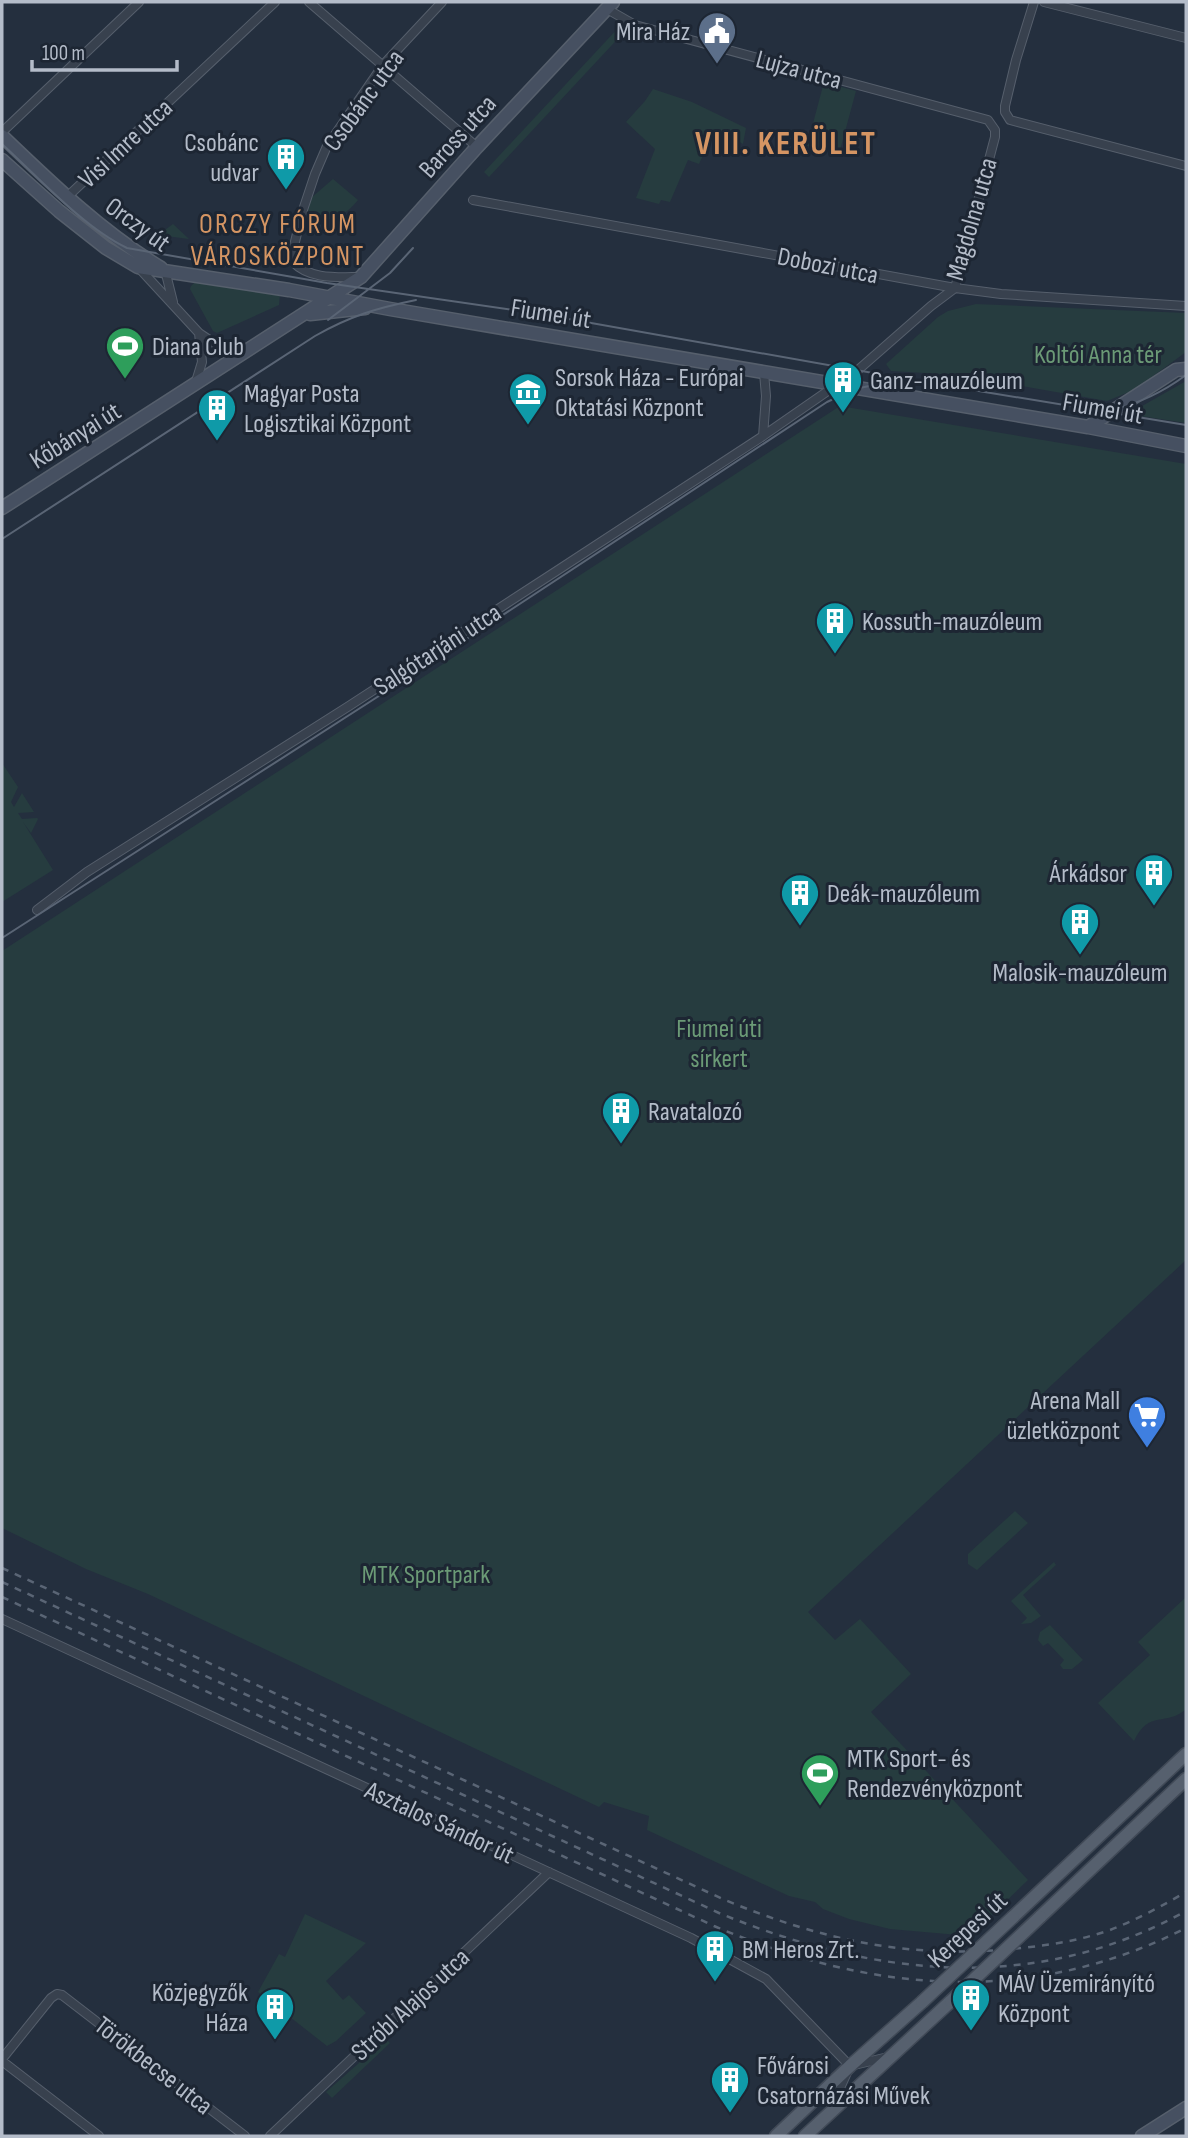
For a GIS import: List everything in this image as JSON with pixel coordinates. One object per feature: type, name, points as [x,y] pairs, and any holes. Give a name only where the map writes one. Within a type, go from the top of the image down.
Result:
[{"type":"main road","name":"Baross utca","points":[[302,315],[361,277],[477,146],[610,5]]},
{"type":"main road","name":"Orczy út","points":[[2,134],[67,197],[129,248],[164,270]]},
{"type":"main road","name":"Orczy út","points":[[2,160],[59,211],[106,248],[138,267],[164,270]]},
{"type":"main road","name":"Fiumei út","points":[[164,270],[1186,446]]},
{"type":"main road","points":[[302,315],[362,308],[390,309]]},
{"type":"main road","name":"Kőbányai út","points":[[2,508],[302,315]]},
{"type":"main road","points":[[1088,428],[1176,370],[1186,369]]},
{"type":"main road","name":"Kerepesi út","points":[[776,2136],[1186,1754]]},
{"type":"main road","name":"Kerepesi út","points":[[805,2136],[1186,1779]]},
{"type":"main road","points":[[1142,2136],[1186,2108]]},
{"type":"street","points":[[2,134],[139,2]]},
{"type":"street","name":"Visi Imre utca","points":[[67,197],[275,2]]},
{"type":"street","points":[[309,2],[477,146]]},
{"type":"street","name":"Csobánc utca","points":[[361,277],[307,273],[293,262],[292,254],[308,192],[327,146],[383,65],[442,2]]},
{"type":"street","points":[[1034,2],[1008,95],[1005,112],[1007,117],[1016,123],[1186,166]]},
{"type":"street","points":[[1044,2],[1186,38]]},
{"type":"street","name":"Lujza utca","points":[[610,5],[635,25],[983,118],[993,125]]},
{"type":"street","name":"Magdolna utca","points":[[836,386],[955,288],[995,137],[993,125]]},
{"type":"street","name":"Dobozi utca","points":[[473,200],[955,288],[1001,294],[1186,306]]},
{"type":"street","points":[[138,267],[199,333],[220,347],[242,355]]},
{"type":"street","points":[[160,290],[164,270]]},
{"type":"street","points":[[164,270],[174,305]]},
{"type":"street","points":[[195,385],[202,362],[199,333]]},
{"type":"street","points":[[763,436],[766,396],[764,373]]},
{"type":"street","name":"Salgótarjáni utca","points":[[37,910],[87,873],[349,706],[836,386]]},
{"type":"street","name":"Asztalos Sándor út","points":[[2,1619],[691,1938],[756,1973],[776,1989],[850,2066]]},
{"type":"street","name":"Stróbl Alajos utca","points":[[270,2136],[549,1872]]},
{"type":"street","name":"Törökbecse utca","points":[[2,2060],[51,1998],[57,1994],[62,1995],[245,2136]]},
{"type":"street","points":[[828,2114],[850,2066],[889,2057]]},
{"type":"street","points":[[2,2060],[99,2136]]},
{"type":"green space","points":[[620,26],[626,30],[489,177],[484,172]]},
{"type":"green space","points":[[824,82],[856,91],[839,154],[807,146]]},
{"type":"green space","points":[[653,89],[692,102],[746,128],[743,144],[714,131],[699,164],[688,160],[670,202],[661,200],[659,204],[636,198],[655,149],[626,122]]},
{"type":"green space","points":[[333,179],[358,200],[335,218],[306,220],[311,198]]},
{"type":"green space","points":[[173,224],[189,239],[158,235]]},
{"type":"green space","points":[[197,280],[280,293],[279,305],[217,333],[213,331],[190,289]]},
{"type":"green space","name":"Koltói Anna tér","points":[[976,304],[1186,313],[1186,352],[1134,390],[1107,401],[958,375],[891,371],[886,364],[938,317],[948,311]]},
{"type":"green space","points":[[1186,381],[1186,423],[1128,414]]},
{"type":"green space","name":"Fiumei úti sírkert","points":[[840,406],[1186,464],[1186,1260],[808,1612],[835,1640],[860,1619],[911,1674],[871,1712],[1028,1880],[970,1936],[890,1929],[849,1919],[823,1909],[815,1902],[789,1896],[647,1830],[649,1816],[604,1802],[599,1807],[2,1528],[2,951]]},
{"type":"green space","points":[[2,763],[18,787],[11,802],[14,807],[22,793],[34,812],[18,813],[22,819],[38,819],[31,833],[23,822],[53,870],[2,902]]},
{"type":"green space","points":[[1015,1511],[1028,1523],[977,1570],[968,1564],[968,1554]]},
{"type":"green space","points":[[1054,1562],[1056,1565],[1023,1595],[1041,1616],[1031,1623],[1021,1624],[1027,1618],[1011,1601]]},
{"type":"green space","points":[[1186,1597],[1186,1709],[1172,1717],[1146,1725],[1134,1741],[1098,1703],[1150,1655],[1138,1642]]},
{"type":"green space","points":[[1050,1625],[1083,1660],[1072,1669],[1063,1669],[1060,1665],[1064,1660],[1048,1643],[1043,1646],[1038,1640],[1040,1632]]},
{"type":"green space","points":[[305,1914],[366,1943],[326,1981],[343,2000],[349,1995],[366,2013],[327,2046],[258,1992],[279,1954],[285,1957]]},
{"type":"green space","points":[[384,2037],[390,2043],[332,2098],[326,2092]]},
{"type":"tram line","points":[[2,144],[78,215],[127,248],[327,283],[535,313],[1186,425]]},
{"type":"tram line","points":[[328,320],[390,273],[413,248]]},
{"type":"tram line","points":[[2,539],[315,336],[364,314],[416,300]]},
{"type":"tram line","points":[[1112,410],[1151,396],[1186,375]]},
{"type":"tram line","points":[[2,938],[410,676],[827,402],[855,389],[893,381]]},
{"type":"railway","points":[[2,1568],[725,1900],[834,1936],[906,1949],[982,1951],[1033,1947],[1110,1930],[1186,1892]]},
{"type":"railway","points":[[2,1582],[719,1913],[777,1935],[836,1952],[895,1963],[954,1968],[1013,1965],[1071,1956],[1129,1938],[1186,1911]]},
{"type":"railway","points":[[2,1597],[714,1926],[773,1949],[832,1966],[891,1977],[950,1982],[1009,1980],[1069,1970],[1127,1953],[1186,1928]]},
{"type":"place","name":"Mira Ház","points":[[717,65]]},
{"type":"place","name":"Csobánc udvar","points":[[286,191]]},
{"type":"place","name":"Diana Club","points":[[125,380]]},
{"type":"place","name":"Ganz-mauzóleum","points":[[843,414]]},
{"type":"place","name":"Sorsok Háza - Európai Oktatási Központ","points":[[528,426]]},
{"type":"place","name":"Magyar Posta Logisztikai Központ","points":[[217,442]]},
{"type":"place","name":"Kossuth-mauzóleum","points":[[835,655]]},
{"type":"place","name":"Árkádsor","points":[[1154,907]]},
{"type":"place","name":"Deák-mauzóleum","points":[[800,927]]},
{"type":"place","name":"Malosik-mauzóleum","points":[[1080,956]]},
{"type":"place","name":"Ravatalozó","points":[[621,1145]]},
{"type":"place","name":"Arena Mall üzletközpont","points":[[1147,1449]]},
{"type":"place","name":"MTK Sport- és Rendezvényközpont","points":[[820,1807]]},
{"type":"place","name":"BM Heros Zrt.","points":[[715,1983]]},
{"type":"place","name":"MÁV Üzemirányító Központ","points":[[971,2032]]},
{"type":"place","name":"Közjegyzők Háza","points":[[275,2041]]},
{"type":"place","name":"Fővárosi Csatornázási Művek","points":[[730,2114]]},
{"type":"district","name":"VIII. KERÜLET","points":[[786,142]]},
{"type":"district","name":"ORCZY FÓRUM VÁROSKÖZPONT","points":[[278,239]]},
{"type":"park label","name":"MTK Sportpark","points":[[426,1574]]}]
